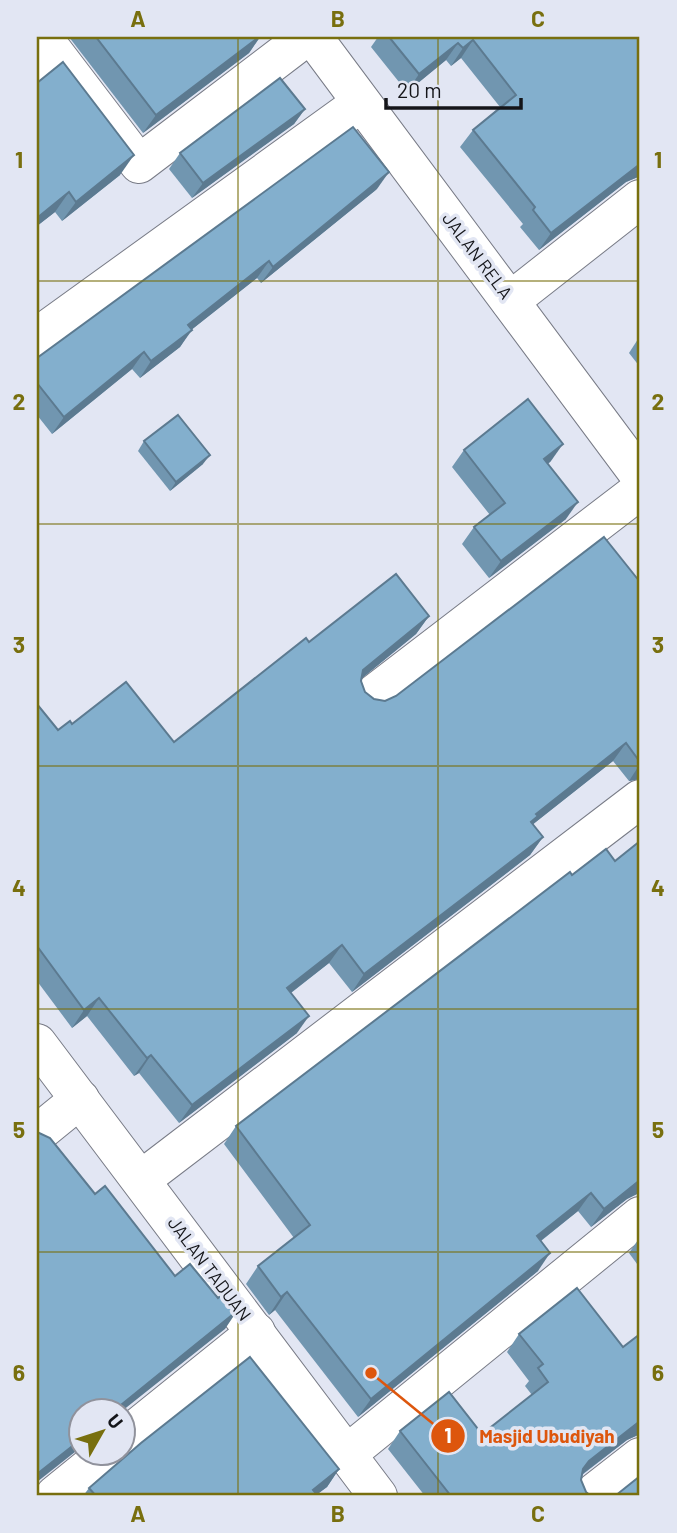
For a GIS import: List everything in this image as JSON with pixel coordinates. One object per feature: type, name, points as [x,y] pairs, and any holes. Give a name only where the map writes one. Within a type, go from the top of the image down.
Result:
[{"type":"street","points":[[37,64],[53,51],[139,164],[306,37]]},
{"type":"street","name":"JALAN RELA","points":[[313,37],[640,476]]},
{"type":"street","points":[[37,337],[361,103]]},
{"type":"street","points":[[510,301],[640,199]]},
{"type":"street","points":[[370,697],[640,490]]},
{"type":"street","points":[[142,1180],[640,799]]},
{"type":"street","name":"JALAN TADUAN","points":[[37,1043],[256,1332],[360,1482]]},
{"type":"street","points":[[37,1134],[80,1099]]},
{"type":"street","points":[[360,1482],[640,1216]]},
{"type":"street","points":[[136,1429],[256,1332]]},
{"type":"street","points":[[590,1496],[640,1457]]},
{"type":"street","points":[[50,1487],[85,1466]]},
{"type":"building","points":[[96,37],[259,37],[156,115]]},
{"type":"building","points":[[389,37],[640,37],[640,164],[551,233],[533,210],[535,207],[473,130],[516,95],[473,40],[463,48],[458,43],[419,74]]},
{"type":"building","points":[[63,62],[134,155],[76,202],[69,192],[37,218],[37,83]]},
{"type":"building","points":[[280,78],[305,109],[203,183],[180,153]]},
{"type":"building","points":[[353,127],[389,172],[273,267],[269,261],[188,325],[192,330],[151,361],[144,352],[64,417],[37,383],[37,358]]},
{"type":"building","points":[[528,399],[563,444],[544,459],[578,502],[501,561],[474,527],[505,503],[464,450]]},
{"type":"building","points":[[178,415],[210,455],[176,482],[144,441]]},
{"type":"building","points":[[604,537],[640,582],[640,762],[626,743],[536,814],[538,816],[531,822],[543,837],[364,974],[342,945],[287,988],[309,1016],[192,1105],[151,1055],[147,1058],[99,998],[84,1010],[37,946],[37,704],[58,730],[70,721],[72,724],[126,682],[174,742],[306,638],[309,642],[396,574],[429,616],[363,670],[361,681],[365,692],[374,699],[385,701],[396,696]]},
{"type":"building","points":[[640,841],[640,1180],[604,1209],[591,1193],[537,1236],[550,1253],[371,1399],[287,1292],[281,1297],[258,1266],[310,1225],[236,1126],[570,872],[572,875],[606,849],[615,861]]},
{"type":"building","points":[[37,1132],[50,1138],[95,1194],[105,1186],[175,1276],[190,1264],[218,1298],[224,1293],[237,1311],[132,1396],[66,1396],[66,1451],[37,1474]]},
{"type":"building","points":[[577,1288],[623,1347],[640,1334],[640,1421],[589,1461],[583,1469],[581,1480],[586,1492],[591,1496],[451,1496],[400,1431],[449,1392],[482,1434],[548,1382],[538,1368],[543,1364],[519,1334]]},
{"type":"building","points":[[250,1357],[339,1469],[313,1490],[318,1496],[96,1496],[89,1488],[114,1466],[136,1466],[136,1447]]},
{"type":"building","points":[[640,1476],[640,1496],[615,1496]]},
{"type":"place","name":"Masjid Ubudiyah","points":[[371,1373]]}]
